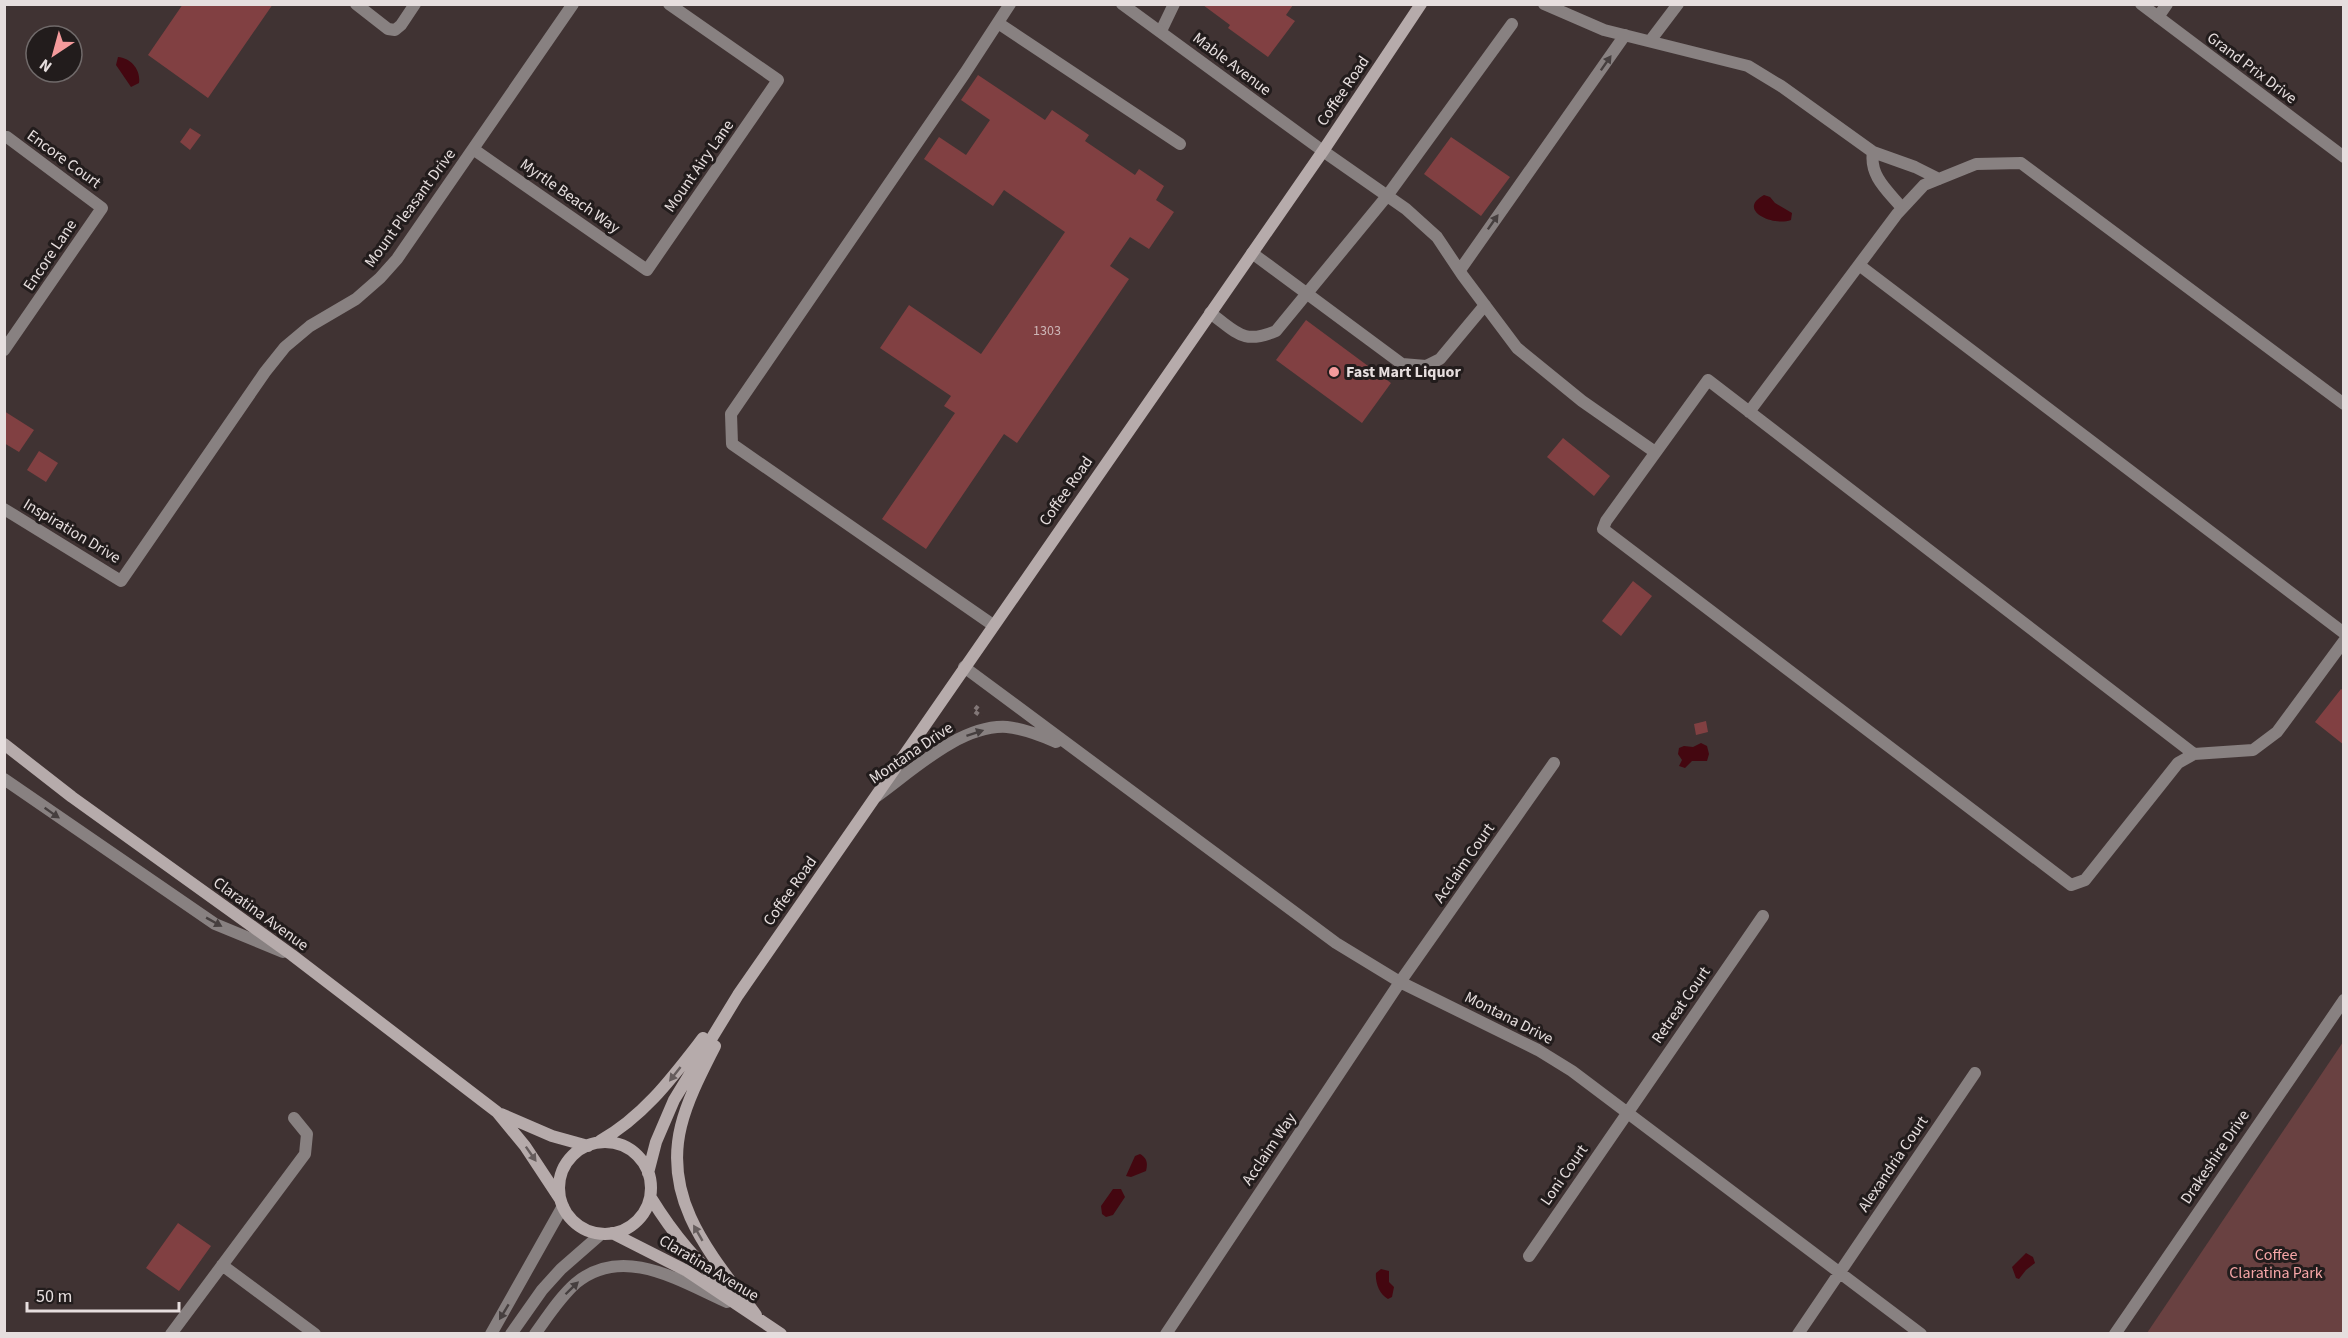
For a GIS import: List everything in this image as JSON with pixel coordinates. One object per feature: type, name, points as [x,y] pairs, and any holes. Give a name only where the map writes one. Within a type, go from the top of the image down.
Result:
[{"type":"main road","name":"Coffee Road","points":[[648,1173],[656,1142],[674,1100],[738,995],[1323,151],[1421,4]]},
{"type":"main road","name":"Claratina Avenue","points":[[4,744],[72,798],[292,956],[497,1112],[525,1146],[562,1202]]},
{"type":"main road","name":"Coffee Road","points":[[592,1145],[633,1120],[657,1096],[738,995]]},
{"type":"main road","points":[[738,995],[688,1106],[680,1136],[678,1180],[685,1206],[696,1231],[756,1315]]},
{"type":"main road","name":"Claratina Avenue","points":[[497,1112],[552,1136],[592,1145]]},
{"type":"main road","points":[[611,1143],[625,1147],[637,1155],[648,1173],[651,1182],[651,1198],[645,1212],[634,1224],[621,1232],[606,1234],[589,1232],[576,1223],[562,1202],[560,1184],[563,1170],[571,1158],[592,1145],[611,1143]]},
{"type":"main road","name":"Claratina Avenue","points":[[651,1198],[682,1245],[756,1315]]},
{"type":"main road","name":"Claratina Avenue","points":[[606,1234],[687,1271],[756,1315],[781,1334]]},
{"type":"street","points":[[356,4],[388,29],[395,30],[401,26],[415,4]]},
{"type":"street","name":"Mount Pleasant Drive","points":[[122,581],[279,355],[310,326],[356,299],[397,259],[573,4]]},
{"type":"street","name":"Mount Airy Lane","points":[[647,270],[778,80],[669,4]]},
{"type":"street","points":[[993,625],[732,444],[731,414],[1010,4]]},
{"type":"street","name":"Mable Avenue","points":[[1122,4],[1406,209],[1437,237],[1517,348],[1582,401],[1655,452]]},
{"type":"street","points":[[1161,32],[1174,4]]},
{"type":"street","points":[[1544,4],[1604,30],[1748,66],[1781,86],[1873,152],[1915,167],[1939,179]]},
{"type":"street","points":[[1650,42],[1678,4]]},
{"type":"street","name":"Grand Prix Drive","points":[[2141,4],[2343,157]]},
{"type":"street","points":[[2158,17],[2168,4]]},
{"type":"street","points":[[998,23],[1179,144]]},
{"type":"street","points":[[1210,313],[1244,338],[1259,338],[1276,331],[1387,196],[1512,24]]},
{"type":"street","points":[[1460,270],[1625,35]]},
{"type":"street","name":"Encore Court","points":[[7,137],[102,208]]},
{"type":"street","name":"Myrtle Beach Way","points":[[473,149],[647,270]]},
{"type":"street","points":[[1873,152],[1871,164],[1880,182],[1902,208]]},
{"type":"street","points":[[1749,412],[1902,208],[1924,185],[1976,164],[2021,163],[2343,404]]},
{"type":"street","name":"Encore Lane","points":[[4,350],[102,208]]},
{"type":"street","points":[[1252,253],[1402,364],[1426,366],[1440,359],[1485,305]]},
{"type":"street","points":[[1859,265],[2343,633]]},
{"type":"street","points":[[2193,754],[1708,380],[1606,521],[1603,529],[2071,885],[2085,880],[2178,763],[2193,754],[2253,750],[2277,732],[2343,641]]},
{"type":"street","name":"Inspiration Drive","points":[[4,509],[122,581]]},
{"type":"street","name":"Montana Drive","points":[[964,667],[1283,906],[1336,943],[1400,982],[1538,1050],[1572,1071],[1921,1334]]},
{"type":"street","name":"Montana Drive","points":[[873,799],[938,751],[969,734],[1005,727],[1032,732],[1071,747]]},
{"type":"street","name":"Acclaim Court","points":[[1400,982],[1554,763]]},
{"type":"street","points":[[4,779],[215,924],[292,956]]},
{"type":"street","name":"Retreat Court","points":[[1627,1113],[1763,916]]},
{"type":"street","name":"Acclaim Way","points":[[1166,1334],[1400,982]]},
{"type":"street","name":"Drakeshire Drive","points":[[2115,1334],[2343,1000]]},
{"type":"street","name":"Alexandria Court","points":[[1798,1334],[1975,1072]]},
{"type":"street","name":"Loni Court","points":[[1529,1256],[1627,1113]]},
{"type":"street","points":[[171,1334],[305,1154],[308,1134],[294,1118]]},
{"type":"street","points":[[491,1334],[562,1202]]},
{"type":"street","points":[[511,1334],[542,1290],[561,1269],[606,1234]]},
{"type":"street","points":[[222,1265],[315,1334]]},
{"type":"street","points":[[535,1334],[556,1305],[576,1283],[595,1272],[617,1265],[636,1266],[662,1273],[756,1315]]},
{"type":"green space","name":"Coffee Claratina Park","points":[[2343,1042],[2343,1333],[2147,1333]]},
{"type":"shaded area","points":[[118,57],[131,62],[137,69],[139,83],[131,87],[116,65]]},
{"type":"shaded area","points":[[1764,195],[1792,213],[1791,220],[1775,221],[1760,216],[1754,206],[1756,201]]},
{"type":"shaded area","points":[[1701,743],[1707,746],[1709,754],[1707,761],[1692,761],[1685,768],[1679,766],[1682,760],[1678,754],[1679,748],[1693,747]]},
{"type":"shaded area","points":[[1140,1154],[1146,1161],[1146,1171],[1131,1177],[1126,1176],[1135,1156]]},
{"type":"shaded area","points":[[1113,1189],[1121,1189],[1125,1197],[1113,1215],[1106,1217],[1102,1214],[1101,1206]]},
{"type":"shaded area","points":[[2026,1253],[2033,1257],[2035,1263],[2019,1279],[2016,1278],[2012,1267]]},
{"type":"shaded area","points":[[1381,1269],[1389,1271],[1389,1282],[1394,1287],[1392,1297],[1388,1299],[1380,1291],[1376,1280],[1376,1273]]},
{"type":"building","points":[[183,4],[273,4],[208,98],[148,55]]},
{"type":"building","points":[[1203,5],[1293,5],[1286,15],[1295,21],[1268,57],[1228,28],[1230,25]]},
{"type":"building","points":[[978,75],[1045,120],[1052,110],[1089,135],[1085,141],[1135,175],[1139,169],[1164,186],[1156,200],[1174,212],[1149,249],[1130,237],[1110,266],[1129,279],[1017,443],[1004,434],[926,549],[882,519],[955,413],[944,406],[951,396],[880,348],[909,305],[981,354],[1065,232],[1004,190],[993,206],[924,159],[939,137],[966,155],[990,120],[961,100]]},
{"type":"building","points":[[190,128],[201,135],[190,150],[180,142]]},
{"type":"building","points":[[1451,137],[1510,177],[1481,216],[1424,174]]},
{"type":"building","name":"Fast Mart Liquor","points":[[1306,320],[1391,383],[1362,423],[1276,360]]},
{"type":"building","points":[[4,411],[34,430],[19,452],[4,443]]},
{"type":"building","points":[[1563,438],[1610,476],[1594,496],[1547,457]]},
{"type":"building","points":[[39,451],[58,463],[46,482],[27,470]]},
{"type":"building","points":[[1633,581],[1652,596],[1621,636],[1602,621]]},
{"type":"building","points":[[2341,689],[2344,691],[2344,745],[2315,722]]},
{"type":"building","points":[[1706,721],[1708,732],[1696,735],[1694,724]]},
{"type":"building","points":[[178,1223],[211,1246],[179,1291],[146,1268]]},
{"type":"place","name":"Fast Mart Liquor","points":[[1334,372]]}]
